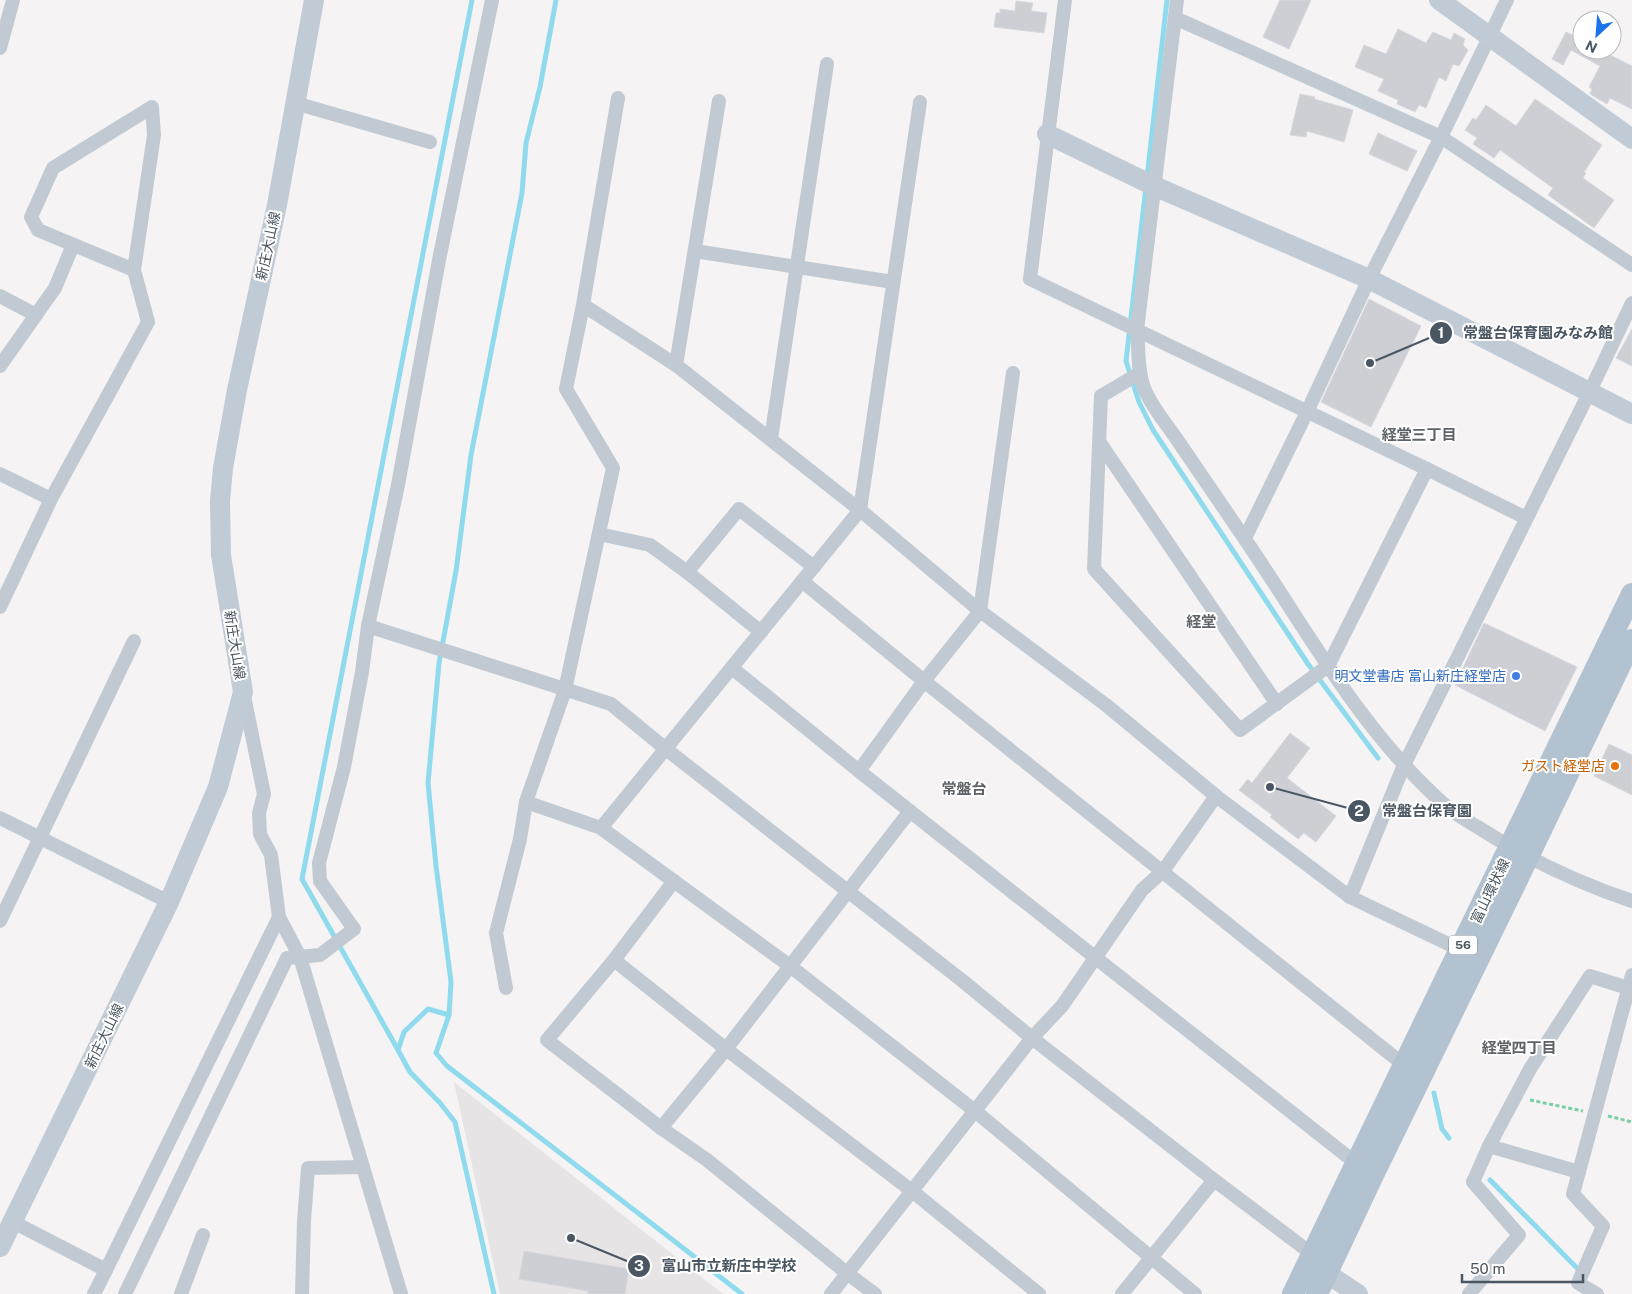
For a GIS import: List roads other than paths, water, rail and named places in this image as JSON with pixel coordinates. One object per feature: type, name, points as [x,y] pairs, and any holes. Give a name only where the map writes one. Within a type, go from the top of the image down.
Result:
[{"type":"main road","name":"新庄大山線","points":[[0,1248],[169,902],[218,787],[243,692],[221,555],[220,501],[223,468],[237,390],[276,205],[314,0]]},
{"type":"main road","points":[[1439,0],[1632,139]]},
{"type":"main road","points":[[1047,134],[1154,186],[1369,279],[1632,414]]},
{"type":"main road","name":"富山環状線","points":[[1317,1294],[1520,852],[1632,594]]},
{"type":"main road","name":"富山環状線","points":[[1293,1294],[1461,950],[1520,852],[1632,640]]},
{"type":"main road","points":[[1326,1273],[1358,1294]]},
{"type":"street","points":[[0,48],[13,0]]},
{"type":"street","points":[[125,1294],[288,958],[320,955],[354,929],[320,881],[319,863],[344,767],[362,672],[368,626],[398,485],[439,260],[492,0]]},
{"type":"street","points":[[1065,0],[1030,279],[1427,468],[1526,518]]},
{"type":"street","points":[[1177,0],[1137,330],[1140,372],[1144,388],[1161,417],[1359,711],[1404,765],[1448,807],[1520,852],[1604,892],[1632,901]]},
{"type":"street","points":[[1244,538],[1507,0]]},
{"type":"street","points":[[1175,18],[1441,137],[1632,265]]},
{"type":"street","points":[[771,439],[827,64]]},
{"type":"street","points":[[506,988],[496,933],[520,839],[526,802],[564,690],[613,468],[566,389],[583,305],[618,98]]},
{"type":"street","points":[[676,365],[719,101]]},
{"type":"street","points":[[295,102],[430,142]]},
{"type":"street","points":[[601,828],[860,510],[920,102]]},
{"type":"street","points":[[0,607],[51,499],[148,322],[134,270],[154,135],[152,107],[53,168],[31,217],[38,230],[134,270]]},
{"type":"street","points":[[0,366],[54,288],[73,245]]},
{"type":"street","points":[[695,251],[894,282]]},
{"type":"street","points":[[0,296],[36,315]]},
{"type":"street","points":[[1350,897],[1404,765],[1632,303]]},
{"type":"street","points":[[583,305],[676,365],[860,510],[980,612],[1106,705],[1216,796],[1350,897],[1461,950]]},
{"type":"street","points":[[1140,372],[1102,396],[1094,569],[1240,730],[1328,666],[1427,468]]},
{"type":"street","points":[[859,771],[924,682],[980,612],[1013,373]]},
{"type":"street","points":[[1100,443],[1277,704]]},
{"type":"street","points":[[0,474],[51,499]]},
{"type":"street","points":[[687,572],[739,509],[814,567]]},
{"type":"street","points":[[599,534],[650,545],[687,572],[761,632]]},
{"type":"street","points":[[802,581],[924,682],[1404,1065]]},
{"type":"street","points":[[368,626],[611,704],[964,982],[1032,1038],[1312,1254],[1326,1273]]},
{"type":"street","points":[[0,921],[134,641]]},
{"type":"street","points":[[732,668],[859,771],[1357,1164]]},
{"type":"street","points":[[243,692],[264,794],[259,813],[260,834],[271,855],[279,917],[300,957],[402,1294]]},
{"type":"street","points":[[831,1294],[1032,1038],[1062,1006],[1142,890],[1163,872],[1216,796]]},
{"type":"street","points":[[526,802],[601,828],[790,966],[974,1111],[1195,1294]]},
{"type":"street","points":[[661,1128],[726,1049],[910,811]]},
{"type":"street","points":[[0,818],[169,902]]},
{"type":"street","points":[[674,881],[614,960],[547,1040],[661,1128],[707,1160],[875,1294]]},
{"type":"street","points":[[94,1294],[279,917]]},
{"type":"street","points":[[614,960],[726,1049],[912,1191],[1039,1294]]},
{"type":"street","points":[[1469,1294],[1519,1235],[1473,1182],[1489,1146],[1530,1069],[1590,976],[1630,981],[1574,1194],[1603,1226],[1578,1283],[1597,1294]]},
{"type":"street","points":[[1489,1146],[1579,1172]]},
{"type":"street","points":[[302,1294],[308,1168],[363,1167]]},
{"type":"street","points":[[1122,1294],[1214,1180]]},
{"type":"street","points":[[12,1222],[106,1270]]},
{"type":"street","points":[[181,1294],[203,1234]]},
{"type":"waterway","points":[[398,1050],[302,879],[472,0]]},
{"type":"waterway","points":[[556,0],[540,87],[526,143],[522,193],[471,455],[456,571],[439,663],[428,783],[436,866],[451,982],[449,1015],[436,1053],[447,1066],[742,1294]]},
{"type":"waterway","points":[[1147,178],[1167,0]]},
{"type":"waterway","points":[[1146,187],[1126,361],[1139,402],[1153,430],[1308,664],[1378,758]]},
{"type":"waterway","points":[[449,1015],[428,1009],[404,1032],[398,1050],[410,1072],[440,1103],[455,1122],[494,1294]]},
{"type":"waterway","points":[[1434,1093],[1442,1129],[1449,1138]]},
{"type":"waterway","points":[[1490,1180],[1577,1268]]},
{"type":"place","name":"常盤台保育園みなみ館","points":[[1370,363]]},
{"type":"place","name":"明文堂書店 富山新庄経堂店","points":[[1516,676]]},
{"type":"place","name":"ガスト経堂店","points":[[1615,766]]},
{"type":"place","name":"常盤台保育園","points":[[1270,787]]},
{"type":"place","name":"富山市立新庄中学校","points":[[571,1238]]},
{"type":"district","name":"経堂三丁目","points":[[1419,434]]},
{"type":"district","name":"経堂","points":[[1201,621]]},
{"type":"district","name":"常盤台","points":[[964,788]]},
{"type":"district","name":"経堂四丁目","points":[[1519,1047]]}]
